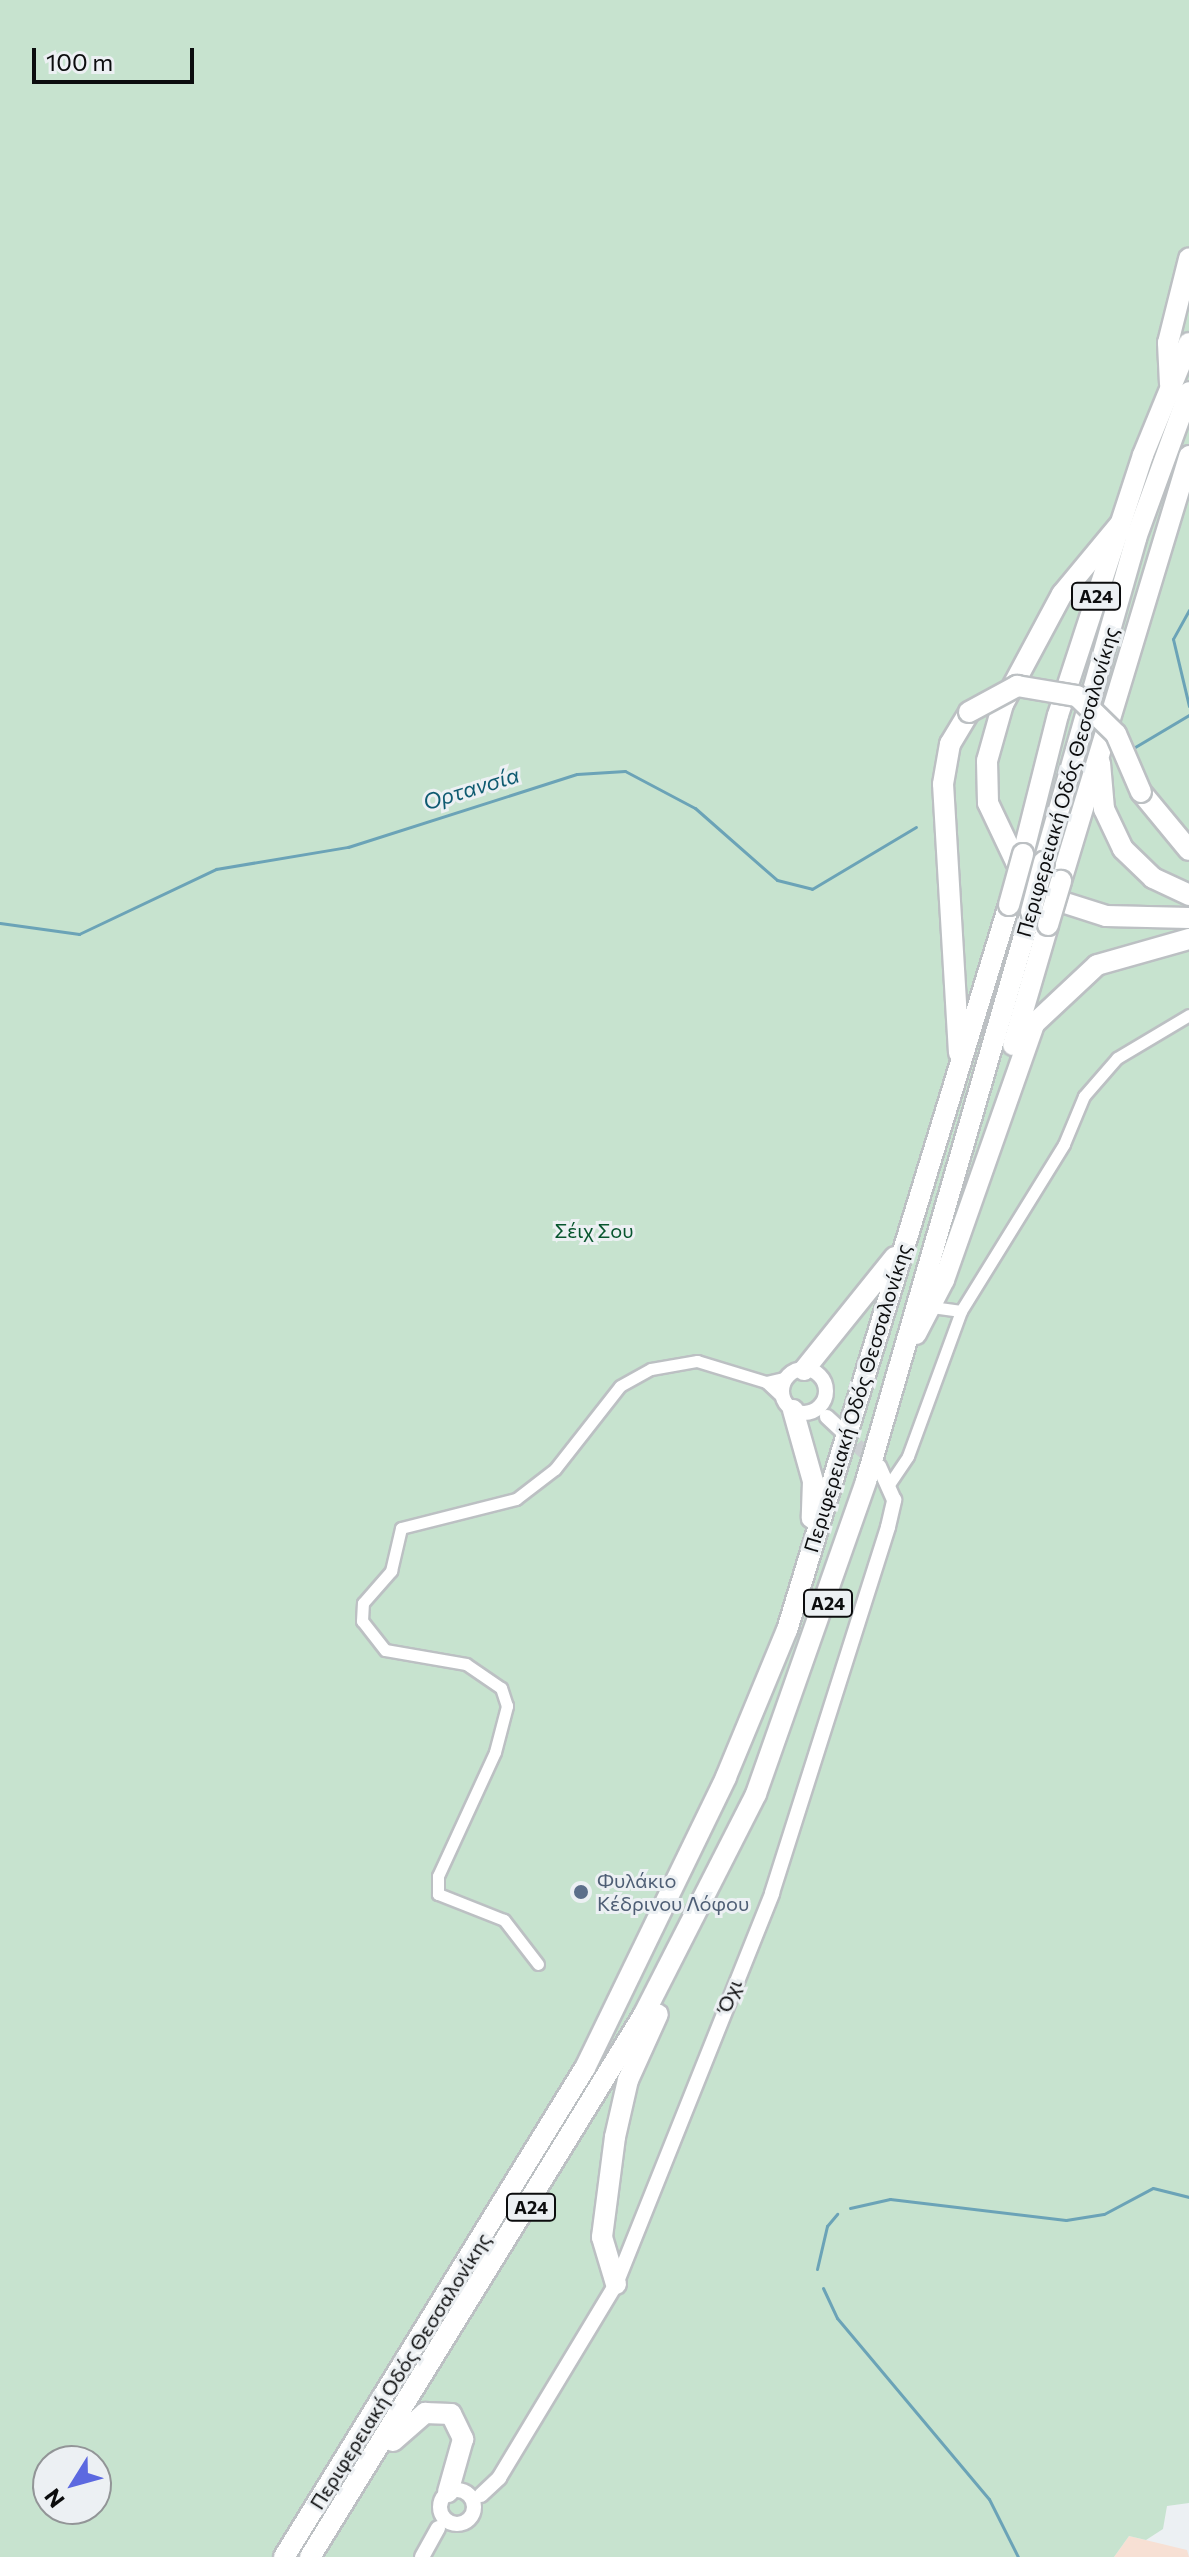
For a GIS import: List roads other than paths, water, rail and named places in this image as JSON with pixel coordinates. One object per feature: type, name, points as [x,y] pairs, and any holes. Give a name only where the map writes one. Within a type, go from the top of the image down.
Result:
[{"type":"highway","points":[[1179,391],[1168,343],[1189,259]]},
{"type":"highway","name":"Περιφερειακή Οδός Θεσσαλονίκης","points":[[310,2557],[533,2204],[732,1847],[831,1592],[904,1353],[1179,391],[1189,343]]},
{"type":"highway","name":"Περιφερειακή Οδός Θεσσαλονίκης","points":[[284,2557],[512,2193],[638,1968],[770,1672],[1009,905],[1058,715],[1120,524],[1179,391]]},
{"type":"highway","points":[[904,1353],[932,1307],[1004,1092],[1048,925],[1189,448]]},
{"type":"highway","points":[[1120,524],[1062,594],[1010,690],[988,754],[988,803],[1016,862],[1059,901],[1106,916],[1189,918]]},
{"type":"highway","points":[[959,1071],[943,784],[950,744],[969,712],[1017,686],[1077,696],[1116,734],[1141,792],[1189,850]]},
{"type":"highway","points":[[1101,742],[1101,794],[1117,840],[1145,872],[1189,895]]},
{"type":"highway","points":[[1004,1092],[1034,1024],[1069,985],[1117,956],[1189,939]]},
{"type":"highway","points":[[795,1374],[905,1244]]},
{"type":"highway","points":[[795,1407],[813,1481],[812,1542]]},
{"type":"highway","points":[[616,2284],[602,2237],[623,2099],[721,1891],[732,1847]]},
{"type":"highway","points":[[362,2472],[410,2423],[444,2411],[462,2433],[459,2498]]},
{"type":"main road","points":[[795,1407],[795,1374],[820,1377],[827,1417]]},
{"type":"main road","points":[[795,1407],[825,1398]]},
{"type":"main road","points":[[795,1407],[827,1417],[841,1430]]},
{"type":"main road","points":[[879,1466],[890,1483]]},
{"type":"main road","name":"Όχι","points":[[459,2498],[499,2478],[616,2284],[772,1893],[888,1527],[890,1483]]},
{"type":"main road","points":[[422,2557],[445,2526],[459,2498],[474,2510],[445,2526]]},
{"type":"street","points":[[890,1483],[908,1456],[961,1311],[1099,1075],[1189,1015]]},
{"type":"street","points":[[932,1307],[961,1311]]},
{"type":"street","points":[[538,1964],[504,1920],[438,1894],[438,1876],[495,1752],[507,1706],[501,1688],[466,1664],[385,1650],[362,1621],[363,1603],[391,1571],[401,1528],[516,1499],[555,1469],[620,1386],[641,1375],[697,1361],[766,1382],[795,1407]]},
{"type":"street","points":[[766,1382],[795,1374]]},
{"type":"waterway","name":"Ορτανσία","points":[[1189,610],[1173,639],[1189,706]]},
{"type":"waterway","name":"Ορτανσία","points":[[1130,750],[1189,715]]},
{"type":"waterway","name":"Ορτανσία","points":[[0,923],[79,934],[216,869],[348,847],[577,774],[625,771],[695,808],[777,880],[812,889],[916,827]]},
{"type":"waterway","points":[[850,2208],[890,2199],[1066,2220],[1104,2214],[1153,2188],[1189,2197]]},
{"type":"waterway","points":[[817,2269],[827,2226],[837,2214]]},
{"type":"waterway","points":[[823,2288],[837,2318],[989,2499],[1018,2557]]},
{"type":"tunnel","points":[[841,1431],[876,1463]]},
{"type":"place","name":"Φυλάκιο Κέδρινου Λόφου","points":[[581,1892]]},
{"type":"park label","name":"Σέιχ Σου","points":[[594,1230]]}]
